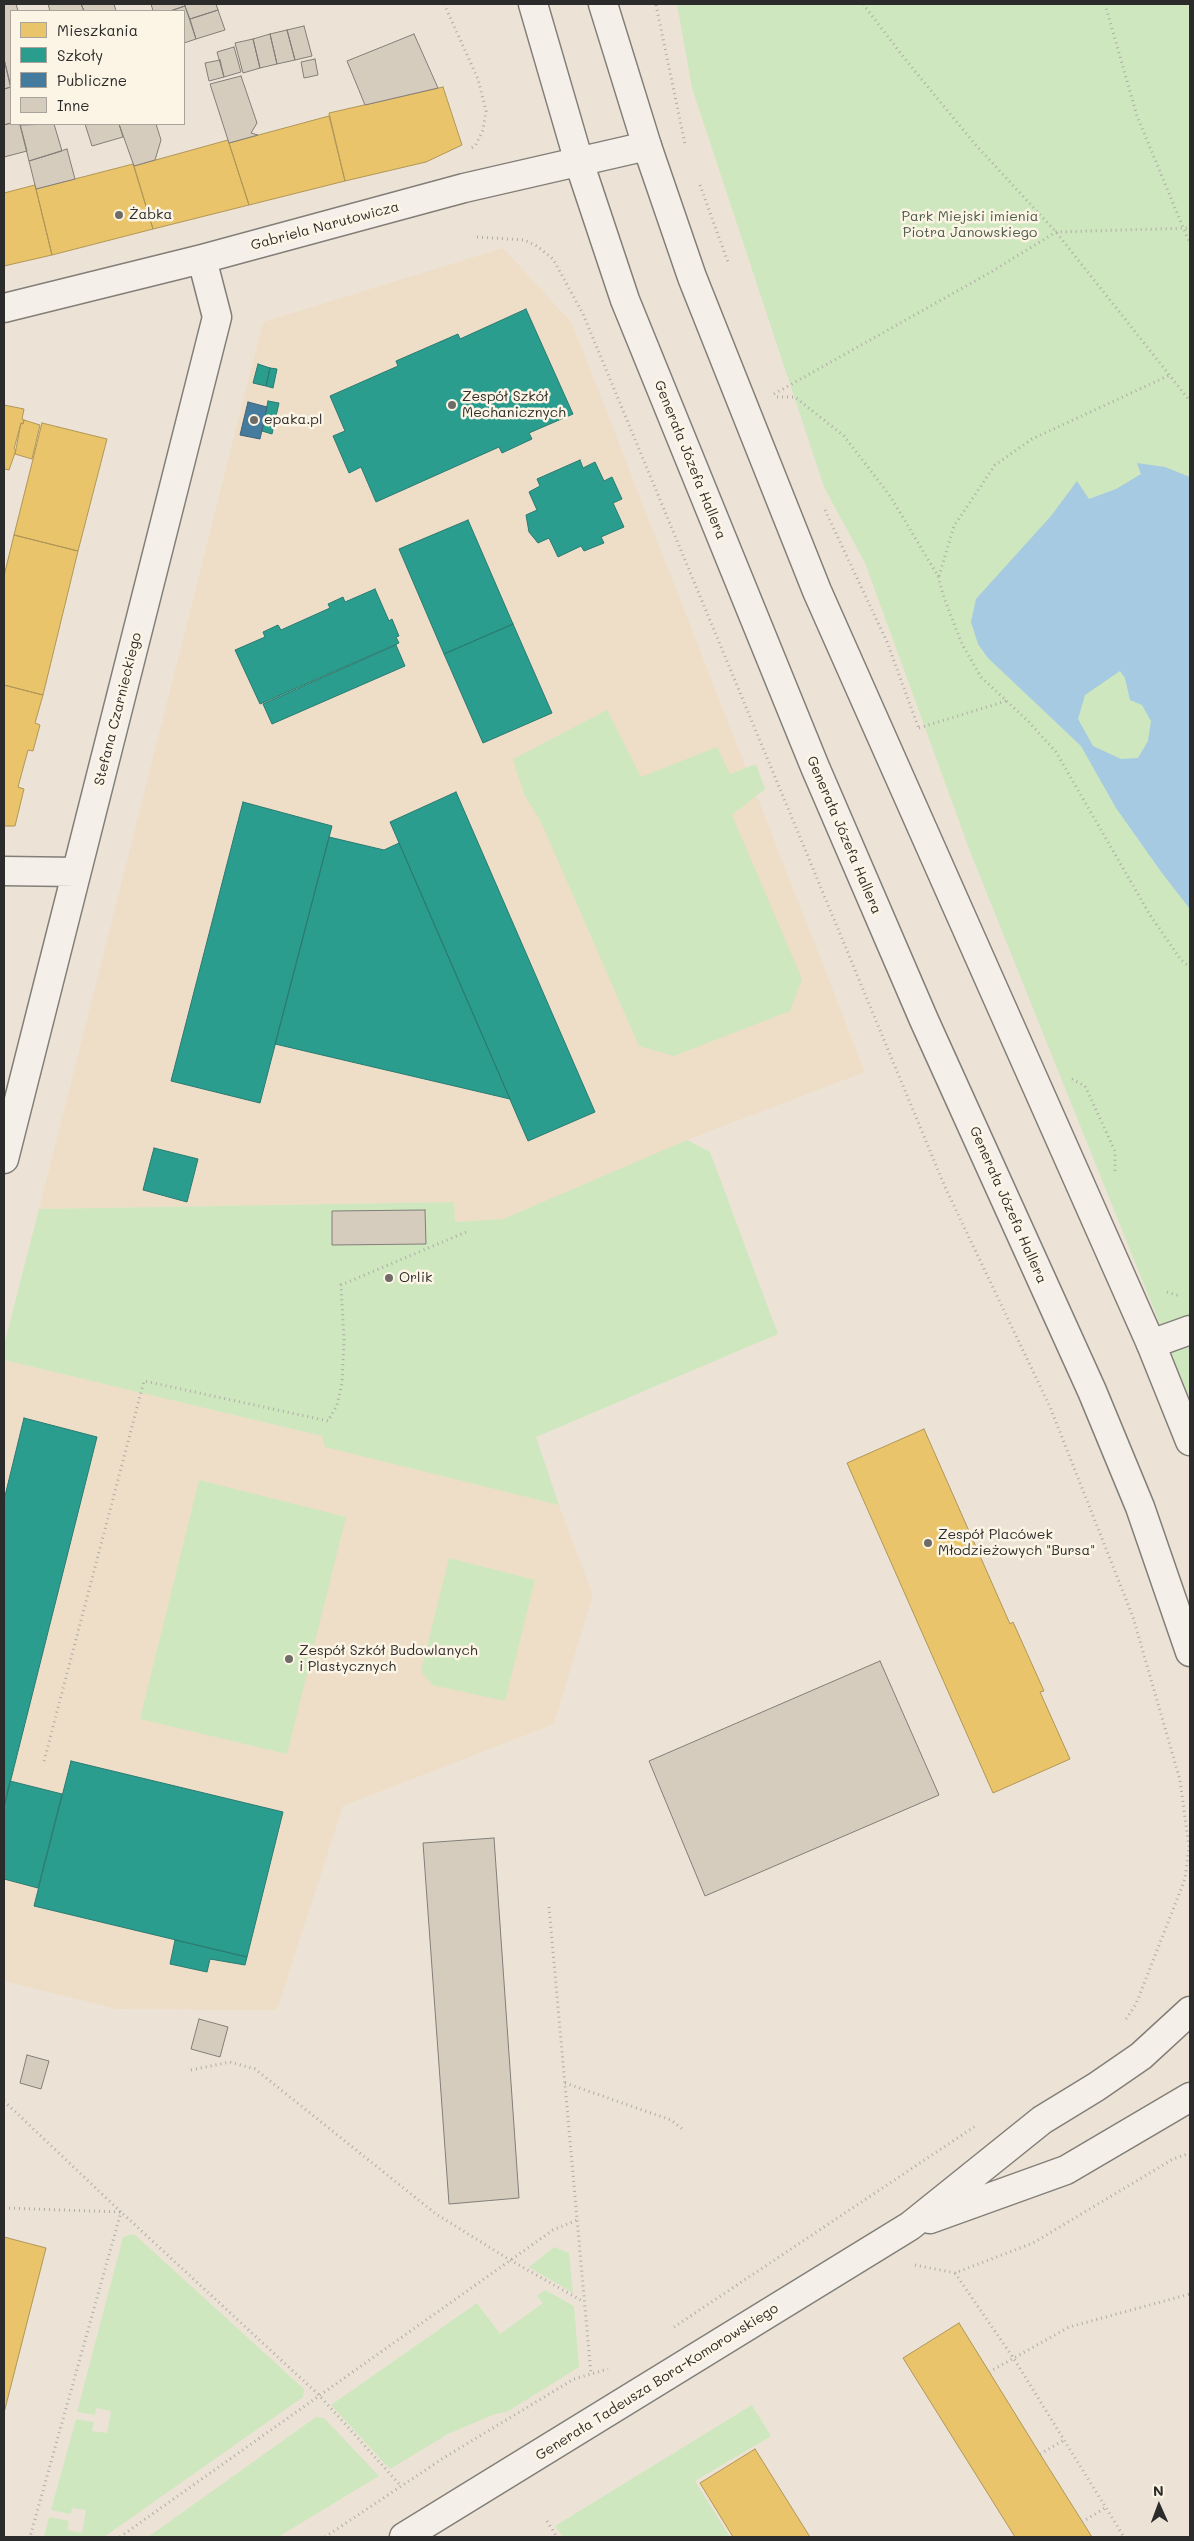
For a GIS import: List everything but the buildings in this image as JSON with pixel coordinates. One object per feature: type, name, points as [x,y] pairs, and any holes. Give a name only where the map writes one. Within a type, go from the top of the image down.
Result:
[{"type":"main road","name":"Generała Józefa Hallera","points":[[533,4],[579,162],[625,300],[811,758],[924,1020],[1092,1391],[1140,1507],[1190,1652]]},
{"type":"main road","points":[[603,4],[647,146],[724,359],[817,591],[1151,1344],[1190,1441]]},
{"type":"main road","name":"Gabriela Narutowicza","points":[[4,308],[202,259],[464,188],[647,146]]},
{"type":"main road","name":"Stefana Czarnieckiego","points":[[4,1159],[217,317],[202,259]]},
{"type":"main road","points":[[4,871],[76,872]]},
{"type":"main road","points":[[1151,1344],[1190,1330]]},
{"type":"main road","name":"Generała Tadeusza Bora-Komorowskiego","points":[[404,2537],[910,2226],[1042,2120],[1096,2087],[1141,2056],[1190,2011]]},
{"type":"main road","name":"Generała Tadeusza Bora-Komorowskiego","points":[[910,2226],[1066,2170],[1190,2097]]},
{"type":"path","points":[[444,4],[478,79],[486,111],[483,130],[475,146],[462,154]]},
{"type":"path","points":[[657,4],[686,148]]},
{"type":"path","points":[[863,4],[905,60],[974,143],[1056,232],[1190,402]]},
{"type":"path","points":[[1105,4],[1137,116],[1190,244]]},
{"type":"path","points":[[699,184],[729,265]]},
{"type":"path","points":[[1190,228],[1181,226],[1056,232],[991,272],[769,396],[795,397],[844,436],[890,496],[938,576],[944,598],[962,644],[981,677],[1028,721],[1056,752],[1150,915],[1181,960],[1190,967]]},
{"type":"path","points":[[477,237],[524,240],[537,246],[552,259],[583,314],[945,1187],[1050,1407],[1133,1617],[1180,1780],[1189,1847],[1185,1879],[1136,2004],[1121,2026]]},
{"type":"path","points":[[938,576],[954,526],[996,465],[1032,439],[1170,375]]},
{"type":"path","points":[[918,728],[1006,701]]},
{"type":"path","points":[[44,1762],[144,1381],[328,1421],[337,1405],[342,1383],[344,1340],[341,1285],[466,1232]]},
{"type":"path","points":[[549,1907],[591,2374]]},
{"type":"path","points":[[191,2070],[230,2062],[256,2069],[436,2214],[510,2260],[584,2302]]},
{"type":"path","points":[[565,2083],[671,2120],[685,2131]]},
{"type":"path","points":[[4,2102],[319,2395],[401,2486]]},
{"type":"path","points":[[667,2332],[791,2251],[940,2148],[982,2122]]},
{"type":"path","points":[[862,2256],[955,2273],[1033,2243],[1173,2159],[1190,2154]]},
{"type":"path","points":[[4,2208],[121,2212]]},
{"type":"path","points":[[30,2537],[121,2212]]},
{"type":"path","points":[[120,2537],[553,2230],[577,2220]]},
{"type":"path","points":[[955,2273],[1014,2358],[1124,2537]]},
{"type":"path","points":[[989,2372],[1069,2327],[1190,2294]]},
{"type":"path","points":[[325,2537],[445,2457],[574,2378],[609,2369]]},
{"type":"path","points":[[1040,2454],[1064,2440]]},
{"type":"path","points":[[1082,2522],[1105,2508]]},
{"type":"path","points":[[546,2521],[557,2537]]},
{"type":"shaded area","points":[[503,248],[572,323],[865,1072],[687,1140],[503,1219],[455,1222],[454,1202],[39,1209],[263,322]]},
{"type":"shaded area","name":"Zespół Szkół Budowlanych i Plastycznych","points":[[4,1360],[322,1436],[326,1447],[559,1505],[593,1595],[554,1724],[343,1806],[277,2010],[117,2009],[4,1981]]},
{"type":"green space","name":"Park Miejski imienia Piotra Janowskiego","points":[[677,4],[1190,4],[1190,1399],[971,854],[865,563],[824,487],[692,88]]},
{"type":"green space","points":[[607,710],[641,777],[717,747],[730,774],[756,764],[765,789],[732,815],[802,979],[790,1011],[674,1056],[639,1046],[541,822],[524,794],[513,759]]},
{"type":"green space","name":"Orlik","points":[[687,1140],[710,1152],[778,1334],[536,1437],[559,1505],[325,1447],[322,1436],[4,1360],[4,1345],[39,1209],[454,1202],[455,1222],[503,1219]]},
{"type":"green space","points":[[199,1480],[346,1517],[287,1754],[140,1719]]},
{"type":"green space","points":[[449,1558],[535,1580],[505,1701],[432,1685],[421,1671]]},
{"type":"green space","points":[[134,2234],[304,2389],[303,2397],[104,2537],[44,2537],[49,2517],[69,2521],[67,2530],[82,2533],[86,2510],[72,2508],[71,2514],[51,2510],[76,2419],[94,2422],[92,2431],[107,2433],[111,2411],[96,2408],[95,2415],[77,2412],[123,2237]]},
{"type":"green space","points":[[554,2247],[569,2253],[573,2293],[529,2267]]},
{"type":"green space","points":[[545,2290],[574,2306],[579,2367],[507,2412],[495,2414],[448,2434],[390,2469],[331,2405],[477,2303],[500,2334],[543,2303],[537,2296]]},
{"type":"green space","points":[[752,2405],[771,2436],[695,2481],[730,2537],[563,2537],[555,2526]]},
{"type":"green space","points":[[316,2417],[324,2418],[379,2476],[278,2537],[148,2537]]},
{"type":"water","points":[[1137,463],[1165,467],[1190,477],[1190,909],[1116,808],[1081,746],[988,658],[978,644],[971,622],[976,599],[1051,516],[1077,481],[1089,499],[1116,489],[1141,474]],"holes":[[[1120,671],[1125,678],[1130,700],[1142,705],[1151,721],[1148,741],[1138,758],[1121,759],[1093,746],[1078,719],[1085,695]]]},
{"type":"place","name":"Żabka","points":[[119,215]]},
{"type":"place","name":"Zespół Szkół Mechanicznych","points":[[452,405]]},
{"type":"place","name":"epaka.pl","points":[[254,420]]},
{"type":"place","name":"Orlik","points":[[389,1278]]},
{"type":"place","name":"Zespół Placówek Młodzieżowych \"Bursa\"","points":[[928,1543]]},
{"type":"place","name":"Zespół Szkół Budowlanych i Plastycznych","points":[[289,1659]]}]
